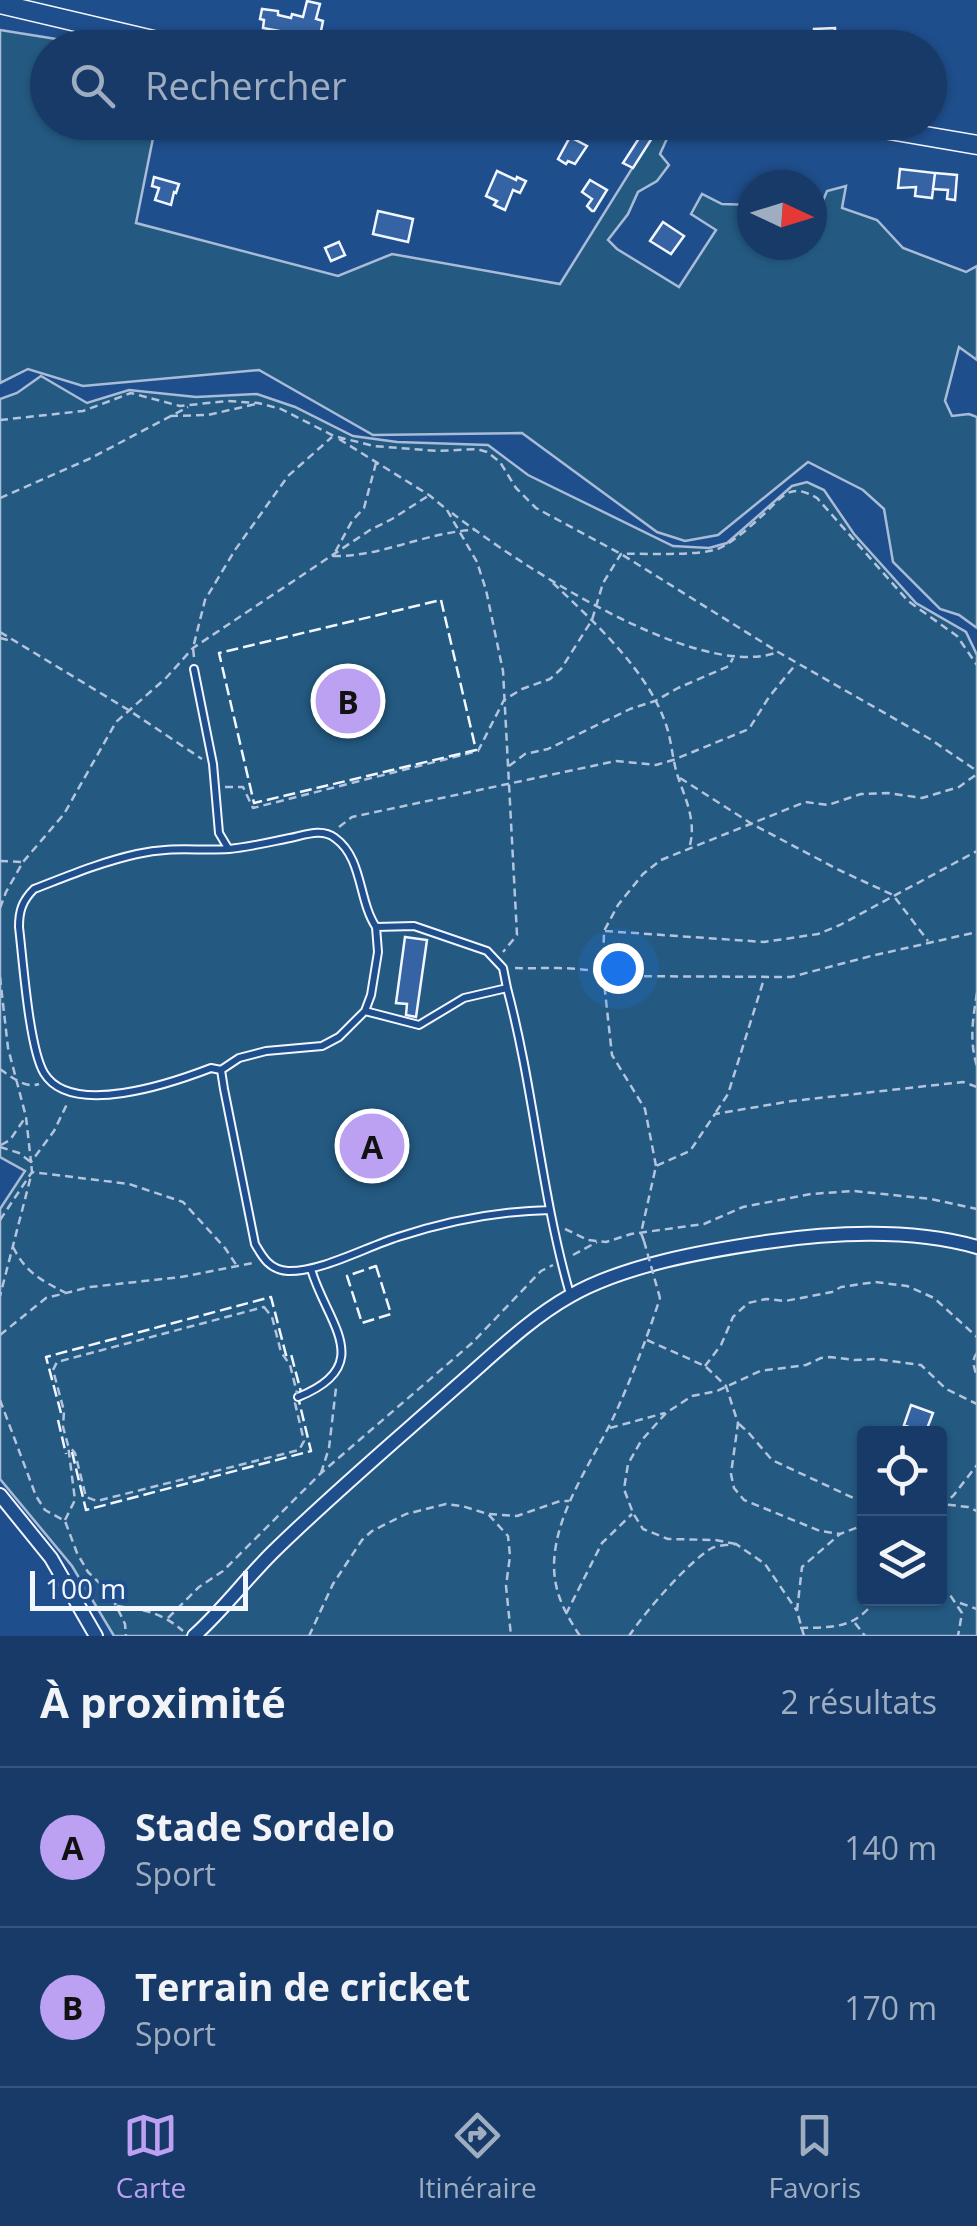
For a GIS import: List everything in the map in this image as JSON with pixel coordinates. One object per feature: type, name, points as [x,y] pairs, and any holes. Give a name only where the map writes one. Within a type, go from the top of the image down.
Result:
[{"type":"main road","points":[[0,4],[110,30]]},
{"type":"main road","points":[[947,140],[977,145]]},
{"type":"street","points":[[193,1634],[347,1482],[494,1354],[570,1296],[654,1264],[784,1239],[891,1234],[977,1247]]},
{"type":"street","points":[[0,1495],[51,1558],[96,1636]]},
{"type":"lane","points":[[194,669],[212,764],[219,833],[228,849]]},
{"type":"lane","points":[[314,833],[329,834],[344,845],[352,859],[368,916],[376,928],[378,952],[365,1011],[339,1037],[322,1046],[266,1051],[239,1058],[221,1070],[212,1068],[118,1094],[72,1094],[50,1082],[38,1059],[19,927],[27,896],[34,889],[136,854],[176,848],[228,849],[314,833]]},
{"type":"lane","points":[[376,928],[414,926],[487,951],[503,968],[570,1296]]},
{"type":"lane","points":[[365,1011],[419,1025],[464,998],[507,988]]},
{"type":"lane","points":[[221,1070],[254,1244],[274,1268],[312,1269],[403,1236],[476,1217],[550,1210]]},
{"type":"lane","points":[[298,1397],[328,1383],[340,1363],[341,1336],[312,1269]]},
{"type":"path","points":[[0,420],[82,411],[131,393],[180,406],[227,401],[281,408],[429,495],[548,579],[658,636],[709,654],[758,659],[778,652]]},
{"type":"path","points":[[169,416],[208,414],[258,403]]},
{"type":"path","points":[[0,498],[89,459],[194,405]]},
{"type":"path","points":[[334,436],[374,446],[487,452],[500,462],[516,488],[536,508],[621,554],[977,772],[959,787],[922,798],[888,793],[862,794],[828,805],[806,802],[689,848],[661,860],[643,874],[618,905],[604,931],[612,1055],[645,1108],[656,1166],[641,1234],[660,1298],[608,1429],[570,1502],[558,1536],[554,1563],[556,1592],[580,1636]]},
{"type":"path","points":[[194,669],[193,648],[205,600],[234,550],[288,476],[334,436]]},
{"type":"path","points":[[377,462],[364,508],[352,521],[334,556],[354,556],[459,530],[474,530]]},
{"type":"path","points":[[621,554],[715,550],[767,512],[780,497],[793,491],[806,492],[817,498],[908,601],[956,636],[977,664]]},
{"type":"path","points":[[447,510],[477,562],[503,671],[517,934],[502,953],[503,968],[604,972],[610,976],[791,977],[977,932]]},
{"type":"path","points":[[215,787],[243,787],[253,808],[478,751],[504,700],[522,688],[550,679],[562,668],[592,620],[603,583],[621,554]]},
{"type":"path","points":[[548,579],[592,620],[634,668],[655,700],[668,730],[692,819],[689,848]]},
{"type":"path","points":[[0,632],[212,764]]},
{"type":"path","points":[[0,638],[14,641]]},
{"type":"path","points":[[508,767],[524,754],[548,748],[729,666],[734,657]]},
{"type":"path","points":[[329,834],[352,817],[616,761],[656,764],[673,760],[749,729],[797,663]]},
{"type":"path","points":[[678,777],[752,824],[894,894],[929,942]]},
{"type":"path","points":[[604,931],[764,942],[818,934],[977,850]]},
{"type":"path","points":[[0,861],[24,862]]},
{"type":"path","points":[[0,978],[8,1048],[26,1117],[32,1172],[0,1296]]},
{"type":"path","points":[[656,1166],[690,1150],[728,1094],[764,978]]},
{"type":"path","points":[[977,993],[972,1024],[977,1066]]},
{"type":"path","points":[[0,1069],[32,1087],[50,1082]]},
{"type":"path","points":[[715,1114],[792,1100],[963,1082],[977,1087]]},
{"type":"path","points":[[31,1162],[54,1132],[72,1094]]},
{"type":"path","points":[[0,1146],[10,1140],[26,1117]]},
{"type":"path","points":[[0,1146],[19,1152],[31,1162]]},
{"type":"path","points":[[32,1172],[129,1184],[183,1202],[225,1248],[236,1266]]},
{"type":"path","points":[[0,1220],[32,1172]]},
{"type":"path","points":[[554,1229],[567,1229],[588,1240],[606,1242],[704,1224],[760,1204],[854,1191],[931,1199],[977,1209]]},
{"type":"path","points":[[168,1618],[320,1474],[472,1344],[541,1271],[597,1242]]},
{"type":"path","points":[[12,1246],[21,1263],[40,1280],[66,1293]]},
{"type":"path","points":[[0,1335],[46,1298],[90,1287],[181,1277],[263,1258]]},
{"type":"path","points":[[705,1366],[721,1345],[733,1317],[748,1303],[785,1301],[875,1282],[907,1286],[934,1298],[977,1337]]},
{"type":"path","points":[[65,1522],[75,1500],[63,1427],[64,1411],[53,1370],[57,1362],[264,1308],[272,1317],[298,1397],[295,1403],[304,1440],[299,1450],[97,1501],[86,1497],[75,1453],[68,1445]]},
{"type":"path","points":[[646,1340],[705,1366],[726,1386],[738,1423],[731,1474],[734,1488],[744,1500],[820,1532],[840,1534]]},
{"type":"path","points":[[977,1353],[973,1366],[977,1376]]},
{"type":"path","points":[[608,1429],[666,1412],[692,1396],[717,1391],[760,1371],[806,1365],[821,1358],[921,1365],[946,1389],[977,1404]]},
{"type":"path","points":[[320,1474],[329,1448],[340,1363]]},
{"type":"path","points":[[0,1400],[36,1496],[46,1510],[65,1522],[88,1572],[110,1593],[125,1624],[126,1636]]},
{"type":"path","points":[[666,1412],[628,1464],[624,1489],[643,1529],[668,1538],[736,1544],[765,1564],[797,1611]]},
{"type":"path","points":[[738,1423],[772,1460],[857,1500]]},
{"type":"path","points":[[947,1498],[977,1464]]},
{"type":"path","points":[[309,1636],[345,1564],[372,1531],[406,1514],[446,1504],[517,1516],[560,1501],[570,1502]]},
{"type":"path","points":[[947,1505],[977,1511]]},
{"type":"path","points":[[566,1614],[602,1542],[633,1513]]},
{"type":"path","points":[[488,1514],[508,1536],[510,1544],[506,1586],[511,1636]]},
{"type":"path","points":[[804,1636],[797,1611],[802,1567],[840,1534],[857,1527]]},
{"type":"path","points":[[629,1636],[658,1600],[714,1547],[736,1544]]},
{"type":"path","points":[[947,1593],[957,1602],[977,1609]]},
{"type":"path","points":[[957,1602],[962,1613],[958,1636]]},
{"type":"path","points":[[116,1606],[150,1611],[193,1634]]},
{"type":"path","points":[[800,1628],[828,1628],[854,1622],[871,1606]]},
{"type":"path","points":[[854,1622],[865,1636]]},
{"type":"shaded area","points":[[0,30],[30,35],[30,140],[153,140],[136,223],[338,276],[392,254],[560,284],[650,140],[666,140],[660,154],[669,165],[657,181],[638,192],[628,214],[608,240],[679,287],[716,230],[691,214],[702,194],[722,204],[737,204],[737,260],[827,260],[827,191],[846,186],[842,208],[877,220],[903,248],[966,272],[977,266],[977,360],[959,347],[945,401],[952,416],[977,417],[977,628],[959,615],[940,609],[893,562],[884,509],[863,490],[808,462],[718,535],[685,541],[657,532],[522,433],[373,435],[259,370],[83,386],[28,369],[0,383]]},
{"type":"shaded area","points":[[41,376],[87,403],[129,390],[196,397],[257,394],[295,407],[353,436],[397,442],[488,445],[528,475],[673,546],[709,548],[727,543],[792,486],[807,482],[824,490],[854,534],[916,603],[966,632],[977,655],[977,1636],[114,1636],[72,1566],[0,1479],[0,1209],[25,1171],[0,1157],[0,399],[17,393]]},
{"type":"building","points":[[307,1],[320,4],[316,19],[323,21],[321,30],[274,30],[263,28],[264,20],[260,19],[262,9],[291,18],[292,14],[303,17]]},
{"type":"building","points":[[568,140],[587,146],[575,164],[558,159]]},
{"type":"building","points":[[638,140],[651,140],[633,168],[623,163]]},
{"type":"building","points":[[900,169],[935,173],[932,198],[915,196],[916,187],[898,188]]},
{"type":"building","points":[[497,171],[526,181],[520,193],[513,190],[505,210],[486,196]]},
{"type":"building","points":[[935,173],[957,175],[955,200],[947,199],[948,190],[933,189]]},
{"type":"building","points":[[154,177],[179,184],[171,205],[155,200],[159,188],[152,186]]},
{"type":"building","points":[[590,180],[607,190],[594,211],[587,206],[592,199],[582,192]]},
{"type":"building","points":[[378,211],[413,219],[408,242],[373,234]]},
{"type":"building","points":[[663,222],[684,236],[671,254],[650,241]]},
{"type":"building","points":[[339,242],[345,255],[331,261],[325,248]]},
{"type":"building","points":[[405,937],[427,940],[416,1017],[406,1015],[407,1004],[396,1003]]},
{"type":"building","points":[[911,1405],[933,1413],[928,1426],[904,1425]]},
{"type":"fence","points":[[441,600],[476,750],[254,803],[219,653],[441,600]]},
{"type":"fence","points":[[376,1266],[391,1314],[362,1323],[347,1276],[376,1266]]},
{"type":"fence","points":[[61,1413],[46,1357],[271,1297],[286,1355],[291,1354],[301,1392]]},
{"type":"fence","points":[[72,1452],[86,1510],[311,1451],[299,1401]]},
{"type":"fence","points":[[58,1420],[66,1454]]},
{"type":"place","name":"Terrain de cricket","points":[[348,701]]},
{"type":"place","name":"Stade Sordelo","points":[[372,1146]]}]
